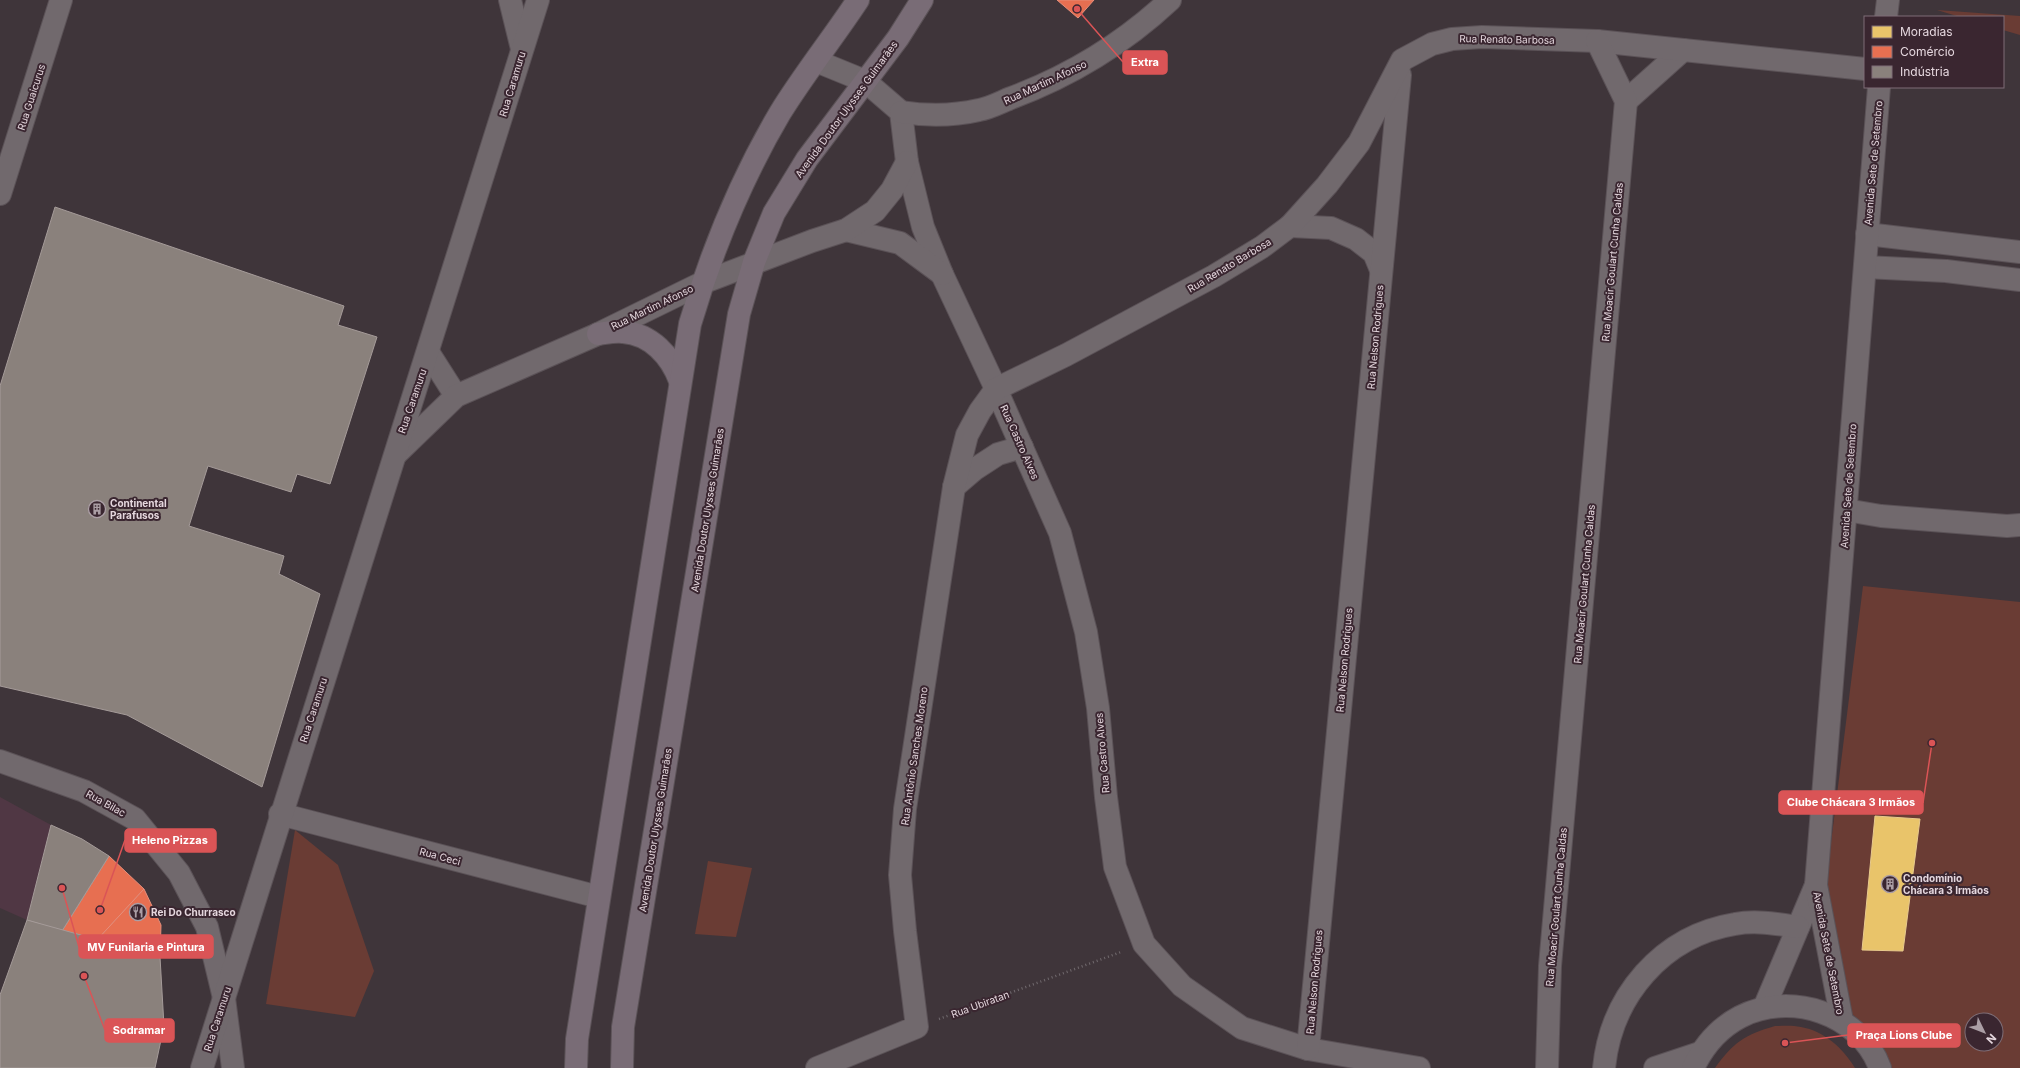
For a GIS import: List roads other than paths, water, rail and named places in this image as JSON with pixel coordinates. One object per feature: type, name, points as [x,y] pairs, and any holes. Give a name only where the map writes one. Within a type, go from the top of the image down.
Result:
[{"type":"main road","points":[[576,1068],[577,1039],[690,324],[702,283],[726,220],[754,159],[781,111],[858,0]]},
{"type":"main road","name":"Avenida Doutor Ulysses Guimarães","points":[[622,1068],[623,1027],[738,322],[754,262],[774,213],[807,159],[898,38],[922,0]]},
{"type":"main road","points":[[598,334],[624,332],[648,340],[668,358],[680,381]]},
{"type":"street","name":"Rua Guaicurus","points":[[0,192],[61,0]]},
{"type":"street","points":[[510,0],[522,49]]},
{"type":"street","name":"Rua Caramuru","points":[[202,1068],[280,814],[393,457],[428,352],[538,0]]},
{"type":"street","name":"Rua Martim Afonso","points":[[901,112],[930,116],[980,110],[1028,92],[1091,61],[1148,20],[1170,0]]},
{"type":"street","points":[[1886,16],[1888,0]]},
{"type":"street","name":"Rua Renato Barbosa","points":[[996,389],[1066,355],[1214,276],[1262,247],[1290,226],[1327,185],[1359,143],[1402,60],[1432,44],[1452,39],[1482,37],[1598,41],[1864,69]]},
{"type":"street","points":[[1598,41],[1626,101],[1683,50]]},
{"type":"street","name":"Rua Nelson Rodrigues","points":[[1308,1049],[1402,60]]},
{"type":"street","points":[[816,61],[865,81],[901,112]]},
{"type":"street","name":"Avenida Sete de Setembro","points":[[1842,1021],[1816,885],[1879,88]]},
{"type":"street","name":"Rua Moacir Goulart Cunha Caldas","points":[[1547,1068],[1550,966],[1626,101]]},
{"type":"street","name":"Rua Castro Alves","points":[[901,112],[907,162],[923,227],[942,274],[996,389],[1060,533],[1086,632],[1098,708],[1106,796],[1116,867],[1144,944],[1182,986],[1242,1028],[1308,1049],[1420,1068]]},
{"type":"street","name":"Rua Martim Afonso","points":[[393,457],[456,396],[598,334],[702,283],[754,262],[846,230],[875,210],[892,190],[907,162]]},
{"type":"street","points":[[1290,226],[1331,228],[1356,240],[1374,253],[1381,270]]},
{"type":"street","name":"Rua Castro Alves","points":[[846,230],[900,243],[942,274]]},
{"type":"street","points":[[1868,234],[2020,252]]},
{"type":"street","points":[[1865,267],[1946,271],[2020,280]]},
{"type":"street","name":"Rua Caramuru","points":[[428,352],[456,396]]},
{"type":"street","name":"Rua Antônio Sanches Moreno","points":[[823,1067],[917,1027],[905,931],[900,875],[906,809],[954,487],[967,435],[980,411],[996,389]]},
{"type":"street","points":[[954,487],[975,469],[998,454],[1022,447]]},
{"type":"street","points":[[1846,510],[1889,517],[2020,526]]},
{"type":"street","name":"Rua Bilac","points":[[0,761],[84,791],[135,819],[179,873],[208,927],[224,998],[233,1068]]},
{"type":"street","name":"Rua Ceci","points":[[280,814],[599,897]]},
{"type":"street","name":"Avenida Sete de Setembro","points":[[1764,1008],[1816,885]]},
{"type":"street","points":[[1604,1068],[1606,1048],[1615,1018],[1630,990],[1651,966],[1676,946],[1705,932],[1735,924],[1767,922],[1798,926]]},
{"type":"street","points":[[1655,1068],[1697,1060],[1718,1032],[1739,1017],[1764,1008],[1791,1006],[1817,1010],[1842,1021],[1862,1038],[1878,1060],[1880,1068]]},
{"type":"place","name":"Extra","points":[[1077,9]]},
{"type":"place","name":"Continental Parafusos","points":[[97,509]]},
{"type":"place","name":"Clube Chácara 3 Irmãos","points":[[1932,743]]},
{"type":"place","name":"Condomínio Chácara 3 Irmãos","points":[[1890,884]]},
{"type":"place","name":"MV Funilaria e Pintura","points":[[62,888]]},
{"type":"place","name":"Heleno Pizzas","points":[[100,910]]},
{"type":"place","name":"Rei Do Churrasco","points":[[138,912]]},
{"type":"place","name":"Sodramar","points":[[84,976]]},
{"type":"place","name":"Praça Lions Clube","points":[[1785,1043]]}]
